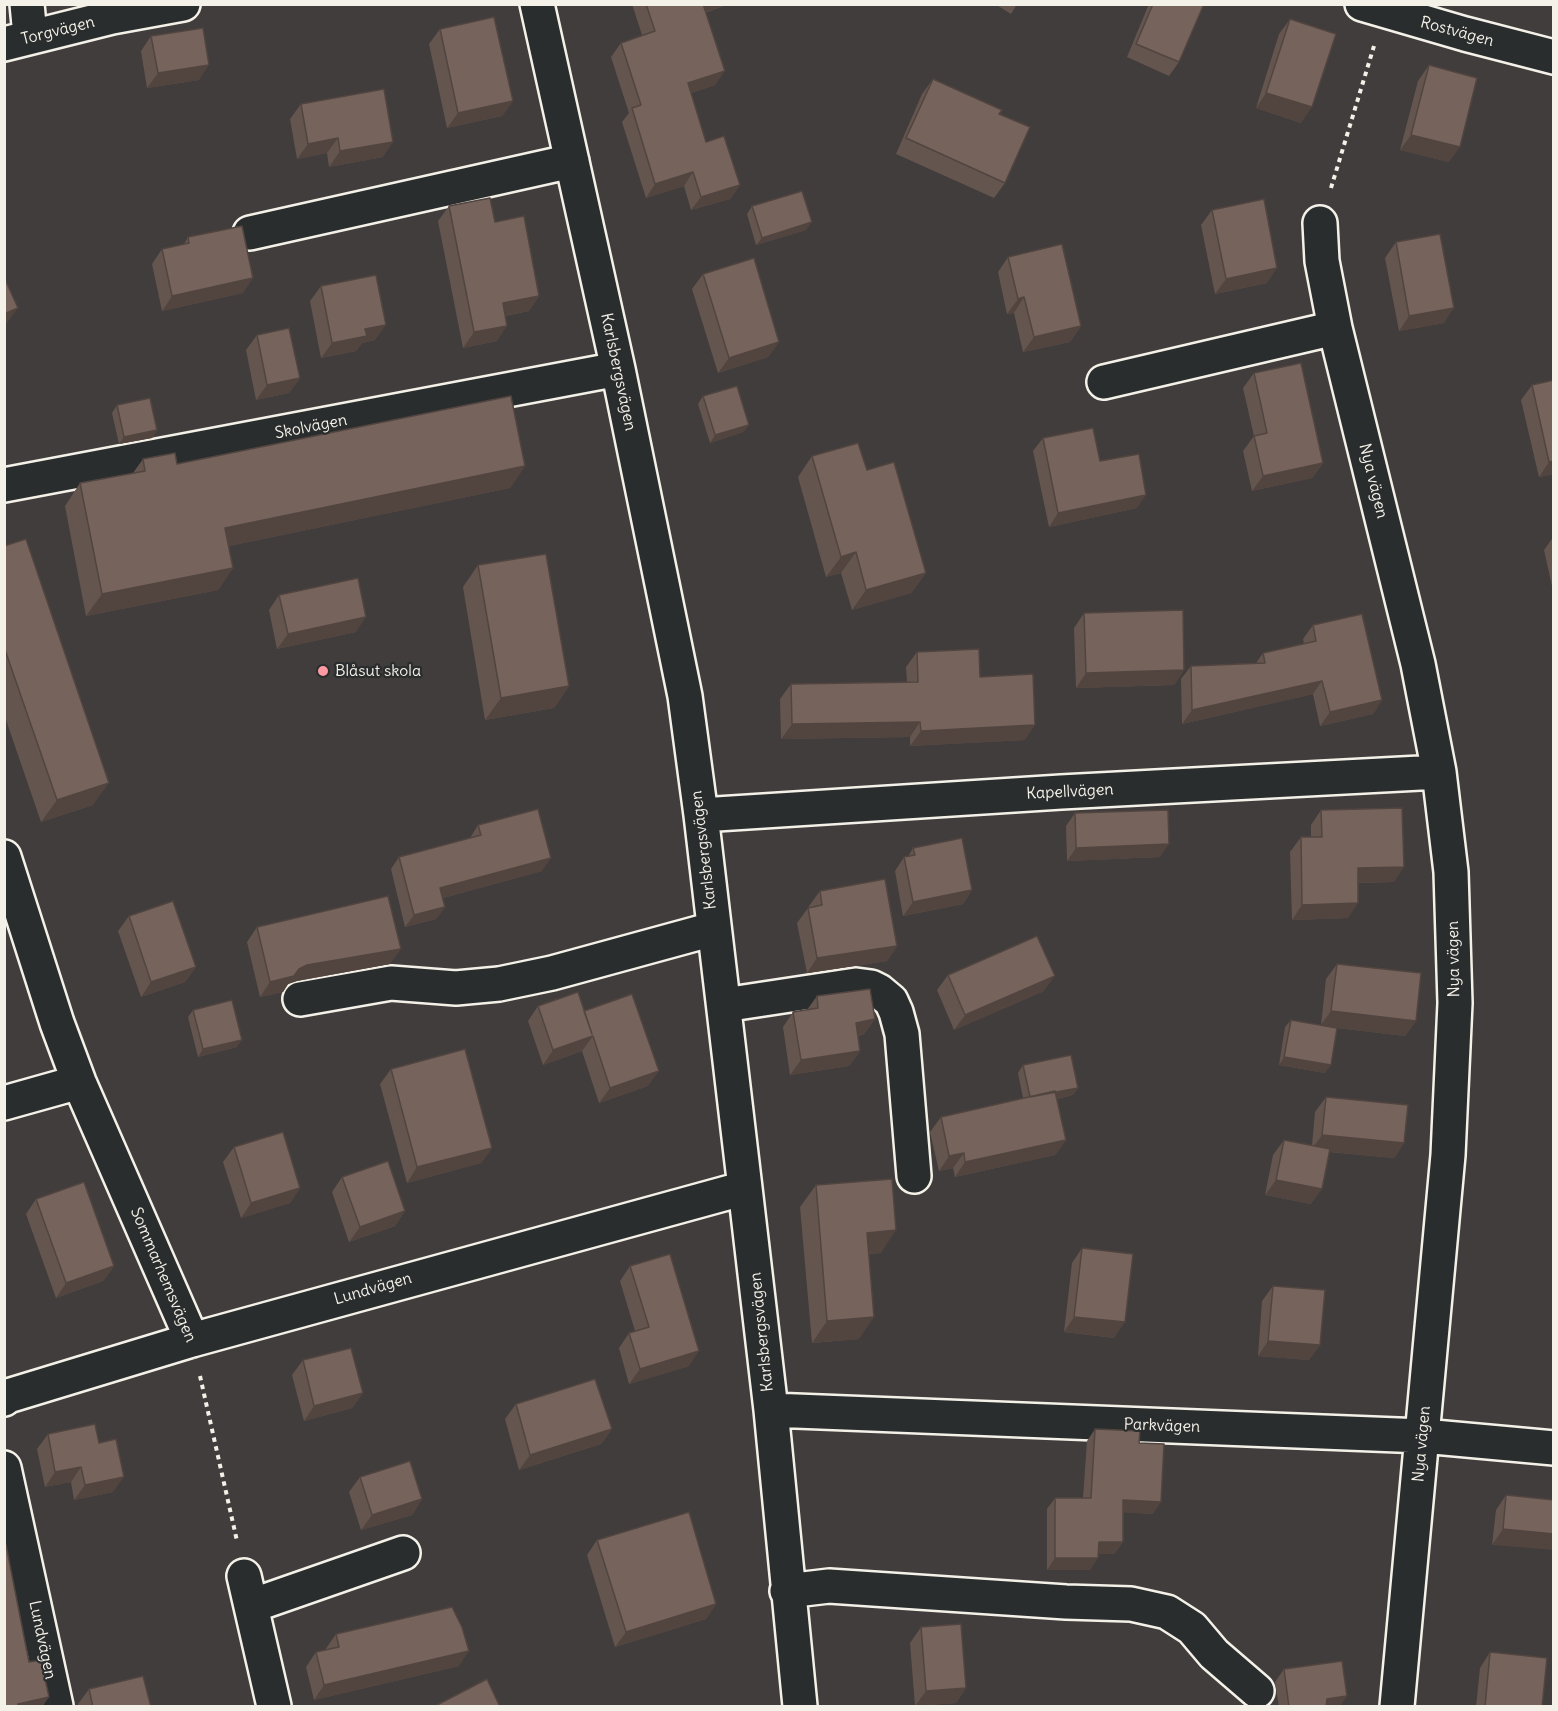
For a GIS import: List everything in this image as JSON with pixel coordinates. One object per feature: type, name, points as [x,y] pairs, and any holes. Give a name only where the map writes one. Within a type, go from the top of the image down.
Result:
[{"type":"street","points":[[17,40],[27,4]]},
{"type":"street","name":"Torgvägen","points":[[17,40],[112,17],[183,4]]},
{"type":"street","name":"Karlsbergsvägen","points":[[537,4],[618,369],[683,686],[701,815],[771,1410],[800,1707]]},
{"type":"street","name":"Rostvägen","points":[[1373,8],[1554,57]]},
{"type":"street","points":[[250,233],[572,161]]},
{"type":"street","name":"Nya vägen","points":[[1320,223],[1322,261],[1335,328],[1418,664],[1439,772],[1451,872],[1455,1003],[1448,1155],[1397,1707]]},
{"type":"street","points":[[1104,382],[1335,328]]},
{"type":"street","name":"Skolvägen","points":[[4,485],[618,369]]},
{"type":"street","name":"Kapellvägen","points":[[701,815],[1061,792],[1439,772]]},
{"type":"street","name":"Sommarhemsvägen","points":[[4,857],[57,1023],[79,1082],[192,1340]]},
{"type":"street","points":[[300,999],[391,983],[456,988],[499,984],[552,973],[713,929]]},
{"type":"street","points":[[723,1005],[856,986],[871,987],[891,1001],[902,1034],[914,1176]]},
{"type":"street","points":[[4,1103],[79,1082]]},
{"type":"street","name":"Lundvägen","points":[[4,1399],[192,1340],[745,1188]]},
{"type":"street","name":"Parkvägen","points":[[771,1410],[1422,1436],[1554,1448]]},
{"type":"street","name":"Lundvägen","points":[[4,1468],[56,1707]]},
{"type":"street","points":[[274,1707],[248,1591],[403,1553]]},
{"type":"street","points":[[787,1591],[829,1586],[1065,1602],[1131,1604],[1167,1612],[1192,1628],[1214,1654],[1257,1692]]},
{"type":"path","points":[[1320,223],[1373,8]]},
{"type":"path","name":"Sommarhemsvägen","points":[[192,1340],[248,1591]]},
{"type":"building","points":[[646,4],[703,4],[725,71],[688,83],[706,142],[724,136],[740,185],[701,197],[693,172],[655,184],[632,108],[641,105],[621,43],[655,31]]},
{"type":"building","points":[[1153,4],[1204,4],[1179,62],[1136,44]]},
{"type":"building","points":[[494,17],[513,101],[458,113],[440,29]]},
{"type":"building","points":[[1290,19],[1336,34],[1312,107],[1266,93]]},
{"type":"building","points":[[203,28],[209,65],[158,73],[151,36]]},
{"type":"building","points":[[1429,65],[1477,78],[1460,147],[1411,135]]},
{"type":"building","points":[[933,79],[1002,110],[999,114],[1030,127],[1005,183],[906,138]]},
{"type":"building","points":[[384,89],[393,142],[340,151],[338,138],[308,144],[301,104]]},
{"type":"building","points":[[802,191],[812,222],[762,238],[752,206]]},
{"type":"building","points":[[490,198],[495,222],[524,216],[539,296],[503,303],[507,326],[474,332],[449,206]]},
{"type":"building","points":[[1264,199],[1277,268],[1226,279],[1212,210]]},
{"type":"building","points":[[242,226],[253,278],[172,296],[162,249],[189,243],[188,237]]},
{"type":"building","points":[[1440,234],[1454,308],[1409,316],[1396,242]]},
{"type":"building","points":[[1062,244],[1081,326],[1034,337],[1024,297],[1018,299],[1008,257]]},
{"type":"building","points":[[754,258],[779,342],[729,358],[703,274]]},
{"type":"building","points":[[376,275],[386,325],[365,329],[367,336],[332,343],[321,286]]},
{"type":"building","points":[[4,277],[18,308],[4,314]]},
{"type":"building","points":[[289,328],[300,378],[267,385],[257,335]]},
{"type":"building","points":[[1301,363],[1323,463],[1263,476],[1254,436],[1267,433],[1254,373]]},
{"type":"building","points":[[1554,380],[1554,461],[1549,462],[1532,385]]},
{"type":"building","points":[[737,386],[749,425],[715,435],[703,396]]},
{"type":"building","points":[[511,396],[525,466],[225,528],[233,568],[102,594],[80,483],[145,471],[143,459],[175,453],[177,464]]},
{"type":"building","points":[[150,398],[157,430],[124,437],[117,405]]},
{"type":"building","points":[[1093,428],[1100,461],[1139,454],[1146,495],[1058,513],[1043,438]]},
{"type":"building","points":[[858,443],[867,470],[894,462],[926,573],[866,590],[856,552],[841,557],[812,456]]},
{"type":"building","points":[[26,539],[109,783],[57,800],[4,647],[4,546]]},
{"type":"building","points":[[546,554],[569,686],[501,698],[478,565]]},
{"type":"building","points":[[358,578],[366,617],[288,634],[279,595]]},
{"type":"building","points":[[1183,610],[1184,670],[1086,673],[1084,613]]},
{"type":"building","points":[[1362,614],[1382,700],[1330,712],[1322,681],[1192,710],[1191,666],[1265,663],[1263,653],[1316,641],[1313,625]]},
{"type":"building","points":[[979,649],[980,677],[1033,674],[1035,725],[921,731],[920,722],[792,724],[791,684],[918,682],[917,652]]},
{"type":"building","points":[[1402,808],[1404,867],[1358,868],[1358,903],[1302,905],[1301,837],[1322,837],[1321,810]]},
{"type":"building","points":[[538,809],[551,858],[440,888],[445,907],[414,915],[399,857],[481,835],[478,825]]},
{"type":"building","points":[[1168,810],[1169,844],[1076,848],[1075,813]]},
{"type":"building","points":[[962,838],[972,890],[913,902],[904,857],[915,855],[913,848]]},
{"type":"building","points":[[885,879],[897,946],[817,958],[808,908],[822,905],[820,891]]},
{"type":"building","points":[[388,896],[401,949],[307,965],[299,969],[294,976],[270,982],[257,927]]},
{"type":"building","points":[[173,901],[196,967],[151,982],[129,916]]},
{"type":"building","points":[[1037,936],[1055,976],[965,1015],[948,975]]},
{"type":"building","points":[[1337,964],[1421,973],[1416,1021],[1331,1011]]},
{"type":"building","points":[[870,989],[875,1019],[856,1023],[860,1051],[801,1060],[793,1012],[818,1008],[817,996]]},
{"type":"building","points":[[578,992],[584,1011],[632,994],[659,1071],[610,1088],[593,1036],[553,1050],[538,1006]]},
{"type":"building","points":[[232,1000],[242,1040],[203,1049],[193,1010]]},
{"type":"building","points":[[1291,1020],[1337,1028],[1331,1065],[1284,1057]]},
{"type":"building","points":[[465,1049],[492,1148],[417,1167],[391,1069]]},
{"type":"building","points":[[1071,1055],[1078,1088],[1030,1097],[1023,1065]]},
{"type":"building","points":[[1055,1091],[1066,1140],[965,1162],[964,1153],[949,1156],[941,1117]]},
{"type":"building","points":[[1326,1097],[1408,1105],[1404,1143],[1322,1135]]},
{"type":"building","points":[[283,1132],[300,1188],[251,1203],[234,1147]]},
{"type":"building","points":[[1284,1140],[1330,1149],[1322,1189],[1276,1180]]},
{"type":"building","points":[[388,1161],[405,1211],[360,1227],[342,1177]]},
{"type":"building","points":[[892,1179],[896,1230],[867,1233],[874,1317],[827,1321],[816,1185]]},
{"type":"building","points":[[84,1182],[114,1266],[66,1283],[36,1199]]},
{"type":"building","points":[[1082,1248],[1133,1254],[1125,1322],[1074,1317]]},
{"type":"building","points":[[670,1254],[699,1351],[640,1369],[629,1333],[649,1327],[630,1266]]},
{"type":"building","points":[[1273,1286],[1325,1290],[1320,1345],[1268,1341]]},
{"type":"building","points":[[351,1348],[363,1393],[314,1406],[303,1360]]},
{"type":"building","points":[[595,1379],[612,1429],[530,1455],[516,1404]]},
{"type":"building","points":[[95,1424],[99,1443],[116,1439],[124,1477],[85,1485],[81,1467],[55,1472],[48,1434]]},
{"type":"building","points":[[1095,1429],[1140,1431],[1139,1443],[1164,1444],[1161,1502],[1123,1500],[1123,1542],[1099,1542],[1098,1558],[1055,1558],[1055,1498],[1091,1498]]},
{"type":"building","points":[[410,1461],[422,1499],[372,1515],[360,1477]]},
{"type":"building","points":[[1506,1495],[1554,1500],[1554,1534],[1503,1529]]},
{"type":"building","points":[[689,1512],[716,1604],[626,1632],[597,1540]]},
{"type":"building","points":[[4,1545],[6,1545],[29,1662],[41,1660],[49,1697],[18,1704],[18,1707],[4,1707]]},
{"type":"building","points":[[452,1607],[462,1627],[469,1651],[324,1685],[316,1652],[339,1647],[336,1634]]},
{"type":"building","points":[[961,1624],[966,1688],[926,1691],[921,1627]]},
{"type":"building","points":[[1490,1652],[1547,1658],[1542,1707],[1485,1707]]},
{"type":"building","points":[[1342,1661],[1347,1696],[1327,1699],[1326,1707],[1289,1707],[1284,1669]]},
{"type":"building","points":[[143,1676],[151,1707],[93,1707],[89,1689]]},
{"type":"building","points":[[487,1679],[500,1707],[433,1707]]},
{"type":"place","name":"Blåsut skola","points":[[323,671]]}]
